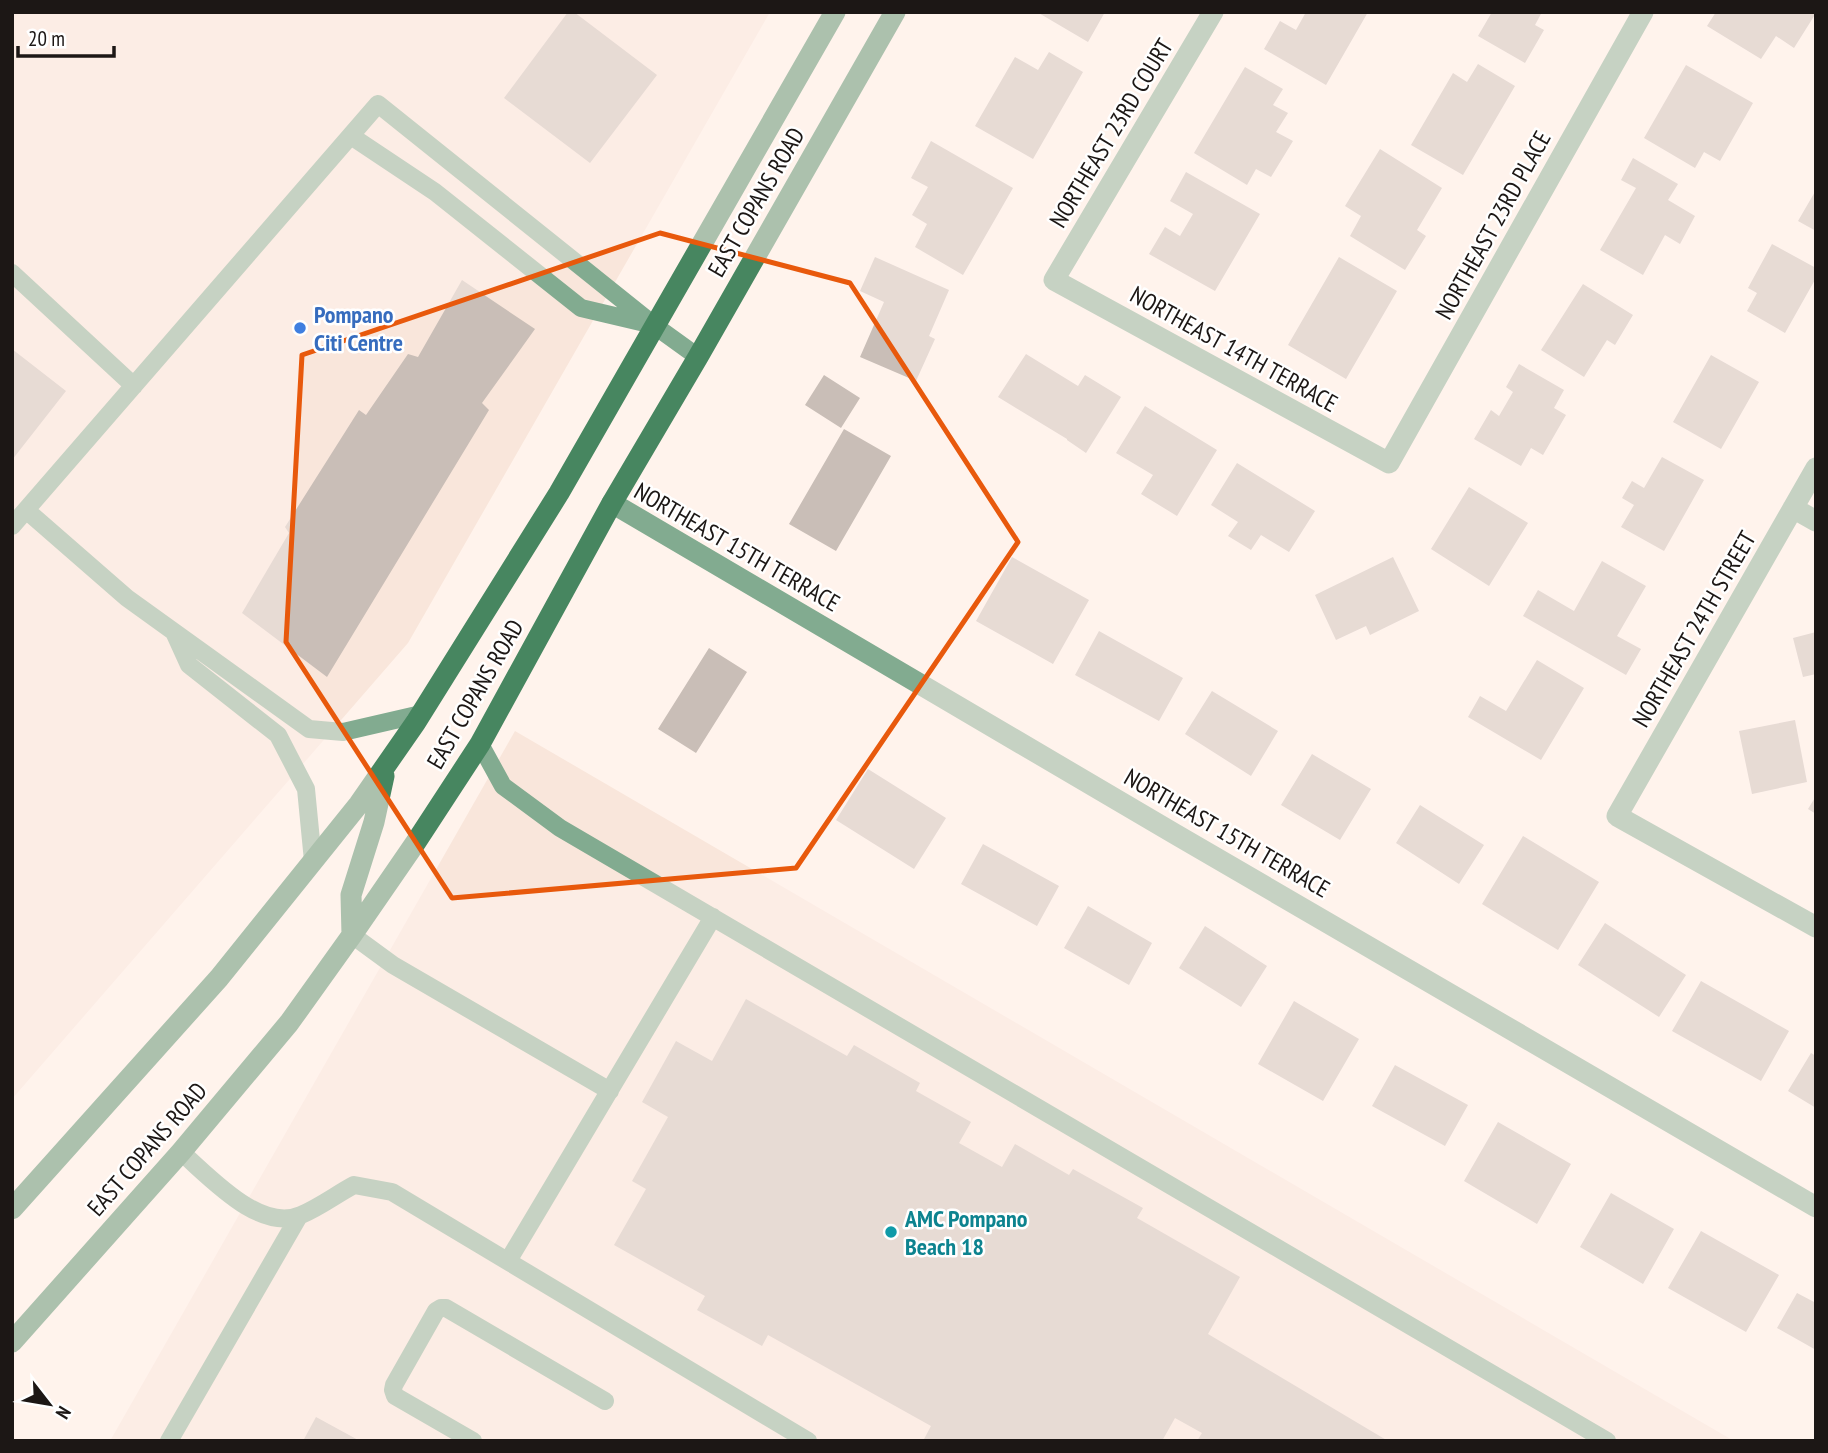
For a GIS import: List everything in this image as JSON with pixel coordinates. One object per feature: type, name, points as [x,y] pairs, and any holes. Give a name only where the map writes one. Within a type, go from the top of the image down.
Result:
[{"type":"main road","name":"EAST COPANS ROAD","points":[[12,1209],[219,978],[359,804],[387,764],[559,493],[835,12]]},
{"type":"main road","name":"EAST COPANS ROAD","points":[[12,1342],[181,1152],[289,1023],[352,935],[480,744],[612,503],[895,12]]},
{"type":"main road","points":[[352,935],[351,895],[374,822],[387,764]]},
{"type":"street","name":"NORTHEAST 23RD COURT","points":[[1054,280],[1213,12]]},
{"type":"street","name":"NORTHEAST 23RD PLACE","points":[[1389,463],[1643,12]]},
{"type":"street","name":"NORTHEAST 14TH TERRACE","points":[[1054,280],[1389,463]]},
{"type":"street","name":"NORTHEAST 24TH STREET","points":[[1816,468],[1617,816],[1816,927]]},
{"type":"street","name":"NORTHEAST 15TH TERRACE","points":[[612,503],[1816,1207]]},
{"type":"street","points":[[1793,508],[1816,521]]},
{"type":"lane","points":[[12,526],[378,104],[655,326],[698,357]]},
{"type":"lane","points":[[351,136],[435,192],[581,308],[655,326]]},
{"type":"lane","points":[[12,273],[134,386]]},
{"type":"lane","points":[[26,510],[127,598],[309,729],[343,732],[421,714]]},
{"type":"lane","points":[[174,632],[189,665],[278,735],[306,789],[313,861]]},
{"type":"lane","points":[[480,744],[503,786],[560,828],[1607,1441]]},
{"type":"lane","points":[[508,1261],[713,917]]},
{"type":"lane","points":[[352,935],[393,965],[610,1091]]},
{"type":"lane","points":[[181,1152],[238,1201],[271,1218],[299,1216],[354,1185],[392,1192],[808,1441]]},
{"type":"lane","points":[[169,1441],[299,1216]]},
{"type":"lane","points":[[473,1441],[395,1396],[393,1390],[436,1311],[441,1308],[446,1308],[604,1401]]},
{"type":"highlighted area","points":[[660,233],[850,283],[1018,542],[796,868],[452,898],[286,642],[302,355]]},
{"type":"shaded area","name":"Pompano Citi Centre","points":[[12,12],[770,12],[408,643],[12,1099]]},
{"type":"shaded area","points":[[515,731],[1734,1441],[110,1441]]},
{"type":"building","points":[[568,12],[574,12],[657,75],[590,163],[504,98]]},
{"type":"building","points":[[1037,12],[1105,12],[1088,42]]},
{"type":"building","points":[[1306,12],[1368,12],[1326,85],[1264,49],[1280,21],[1296,30]]},
{"type":"building","points":[[1492,12],[1542,12],[1535,25],[1544,30],[1525,63],[1478,36]]},
{"type":"building","points":[[1716,12],[1816,13],[1794,48],[1776,36],[1761,59],[1707,26]]},
{"type":"building","points":[[1049,52],[1083,72],[1033,159],[975,126],[1015,57],[1038,70]]},
{"type":"building","points":[[1478,64],[1515,86],[1463,175],[1411,145],[1453,73],[1467,82]]},
{"type":"building","points":[[1686,65],[1753,103],[1720,161],[1704,152],[1695,168],[1644,138]]},
{"type":"building","points":[[1245,67],[1283,89],[1273,105],[1288,113],[1276,132],[1293,141],[1271,177],[1256,169],[1247,185],[1194,153]]},
{"type":"building","points":[[931,141],[1013,188],[963,275],[915,247],[927,224],[912,215],[928,187],[911,178]]},
{"type":"building","points":[[1380,149],[1442,188],[1417,230],[1426,236],[1405,270],[1350,236],[1361,216],[1345,206]]},
{"type":"building","points":[[1633,158],[1678,184],[1668,200],[1695,216],[1680,244],[1665,235],[1643,275],[1600,250],[1636,188],[1621,180]]},
{"type":"building","points":[[1186,172],[1260,214],[1215,291],[1149,254],[1165,227],[1180,236],[1193,214],[1170,201]]},
{"type":"building","points":[[1816,190],[1816,231],[1798,221]]},
{"type":"building","points":[[1772,244],[1816,268],[1816,278],[1785,333],[1747,311],[1757,293],[1748,288]]},
{"type":"building","points":[[875,257],[949,290],[929,336],[935,339],[916,381],[860,357],[884,302],[860,291]]},
{"type":"building","points":[[1339,257],[1397,291],[1346,379],[1288,345]]},
{"type":"building","points":[[462,280],[535,329],[482,403],[489,410],[327,677],[242,613],[289,533],[285,527],[359,410],[366,415],[408,354],[418,357]]},
{"type":"building","points":[[1583,284],[1633,315],[1615,345],[1607,340],[1584,377],[1541,350]]},
{"type":"building","points":[[12,349],[66,391],[12,460]]},
{"type":"building","points":[[1026,354],[1078,386],[1085,375],[1121,397],[1086,453],[998,397]]},
{"type":"building","points":[[1711,355],[1759,382],[1721,449],[1673,422]]},
{"type":"building","points":[[1519,364],[1564,390],[1554,408],[1566,415],[1543,455],[1531,448],[1521,466],[1474,439],[1491,410],[1499,416],[1513,392],[1506,387]]},
{"type":"building","points":[[824,375],[860,398],[841,428],[805,405]]},
{"type":"building","points":[[1145,406],[1217,450],[1177,516],[1141,494],[1153,475],[1116,453]]},
{"type":"building","points":[[844,429],[891,456],[836,551],[789,524]]},
{"type":"building","points":[[1662,457],[1704,480],[1664,551],[1621,527],[1634,505],[1622,498],[1632,481],[1644,488]]},
{"type":"building","points":[[1237,463],[1315,511],[1289,552],[1261,535],[1251,550],[1228,536],[1238,522],[1211,505]]},
{"type":"building","points":[[1469,487],[1528,523],[1489,586],[1431,549]]},
{"type":"building","points":[[1012,557],[1089,600],[1053,664],[976,621]]},
{"type":"building","points":[[1393,557],[1419,611],[1370,635],[1366,626],[1336,640],[1315,595]]},
{"type":"building","points":[[1602,561],[1646,586],[1617,636],[1641,649],[1626,675],[1523,616],[1538,590],[1574,611]]},
{"type":"building","points":[[1099,631],[1183,678],[1159,721],[1075,675]]},
{"type":"building","points":[[1816,632],[1816,674],[1803,677],[1793,638]]},
{"type":"building","points":[[709,648],[747,672],[696,753],[658,729]]},
{"type":"building","points":[[1537,660],[1584,688],[1541,760],[1468,717],[1480,696],[1506,711]]},
{"type":"building","points":[[1212,691],[1278,731],[1251,776],[1185,734]]},
{"type":"building","points":[[1795,720],[1807,782],[1752,794],[1739,731]]},
{"type":"building","points":[[1312,754],[1371,789],[1340,840],[1281,805]]},
{"type":"building","points":[[868,769],[946,818],[914,869],[836,820]]},
{"type":"building","points":[[1816,796],[1816,814],[1808,809]]},
{"type":"building","points":[[1420,805],[1484,845],[1459,884],[1396,843]]},
{"type":"building","points":[[1523,836],[1599,882],[1558,950],[1482,904]]},
{"type":"building","points":[[983,844],[1059,886],[1037,926],[961,884]]},
{"type":"building","points":[[1088,906],[1152,943],[1129,985],[1064,948]]},
{"type":"building","points":[[1605,923],[1686,975],[1659,1017],[1578,965]]},
{"type":"building","points":[[1205,926],[1267,966],[1241,1007],[1179,968]]},
{"type":"building","points":[[1701,981],[1789,1031],[1761,1081],[1672,1031]]},
{"type":"building","name":"AMC Pompano Beach 18","points":[[746,999],[847,1056],[854,1045],[920,1083],[916,1091],[971,1122],[959,1143],[1002,1167],[1015,1144],[1069,1175],[1073,1169],[1143,1208],[1137,1218],[1240,1277],[1208,1334],[1388,1441],[1197,1441],[1202,1433],[1175,1418],[1162,1441],[923,1441],[931,1426],[768,1335],[762,1346],[697,1310],[705,1296],[614,1245],[646,1189],[632,1181],[668,1117],[642,1102],[676,1041],[712,1061]]},
{"type":"building","points":[[1294,1001],[1359,1039],[1323,1101],[1258,1064]]},
{"type":"building","points":[[1811,1053],[1816,1056],[1816,1108],[1788,1091]]},
{"type":"building","points":[[1395,1065],[1468,1105],[1445,1146],[1372,1106]]},
{"type":"building","points":[[1498,1122],[1571,1164],[1537,1224],[1464,1181]]},
{"type":"building","points":[[1611,1193],[1674,1229],[1643,1284],[1580,1247]]},
{"type":"building","points":[[1701,1231],[1779,1275],[1746,1332],[1668,1288]]},
{"type":"building","points":[[1797,1293],[1816,1303],[1816,1350],[1777,1328]]},
{"type":"building","points":[[316,1417],[360,1441],[303,1441]]},
{"type":"place","name":"Pompano Citi Centre","points":[[300,328]]},
{"type":"place","name":"AMC Pompano Beach 18","points":[[891,1232]]}]
